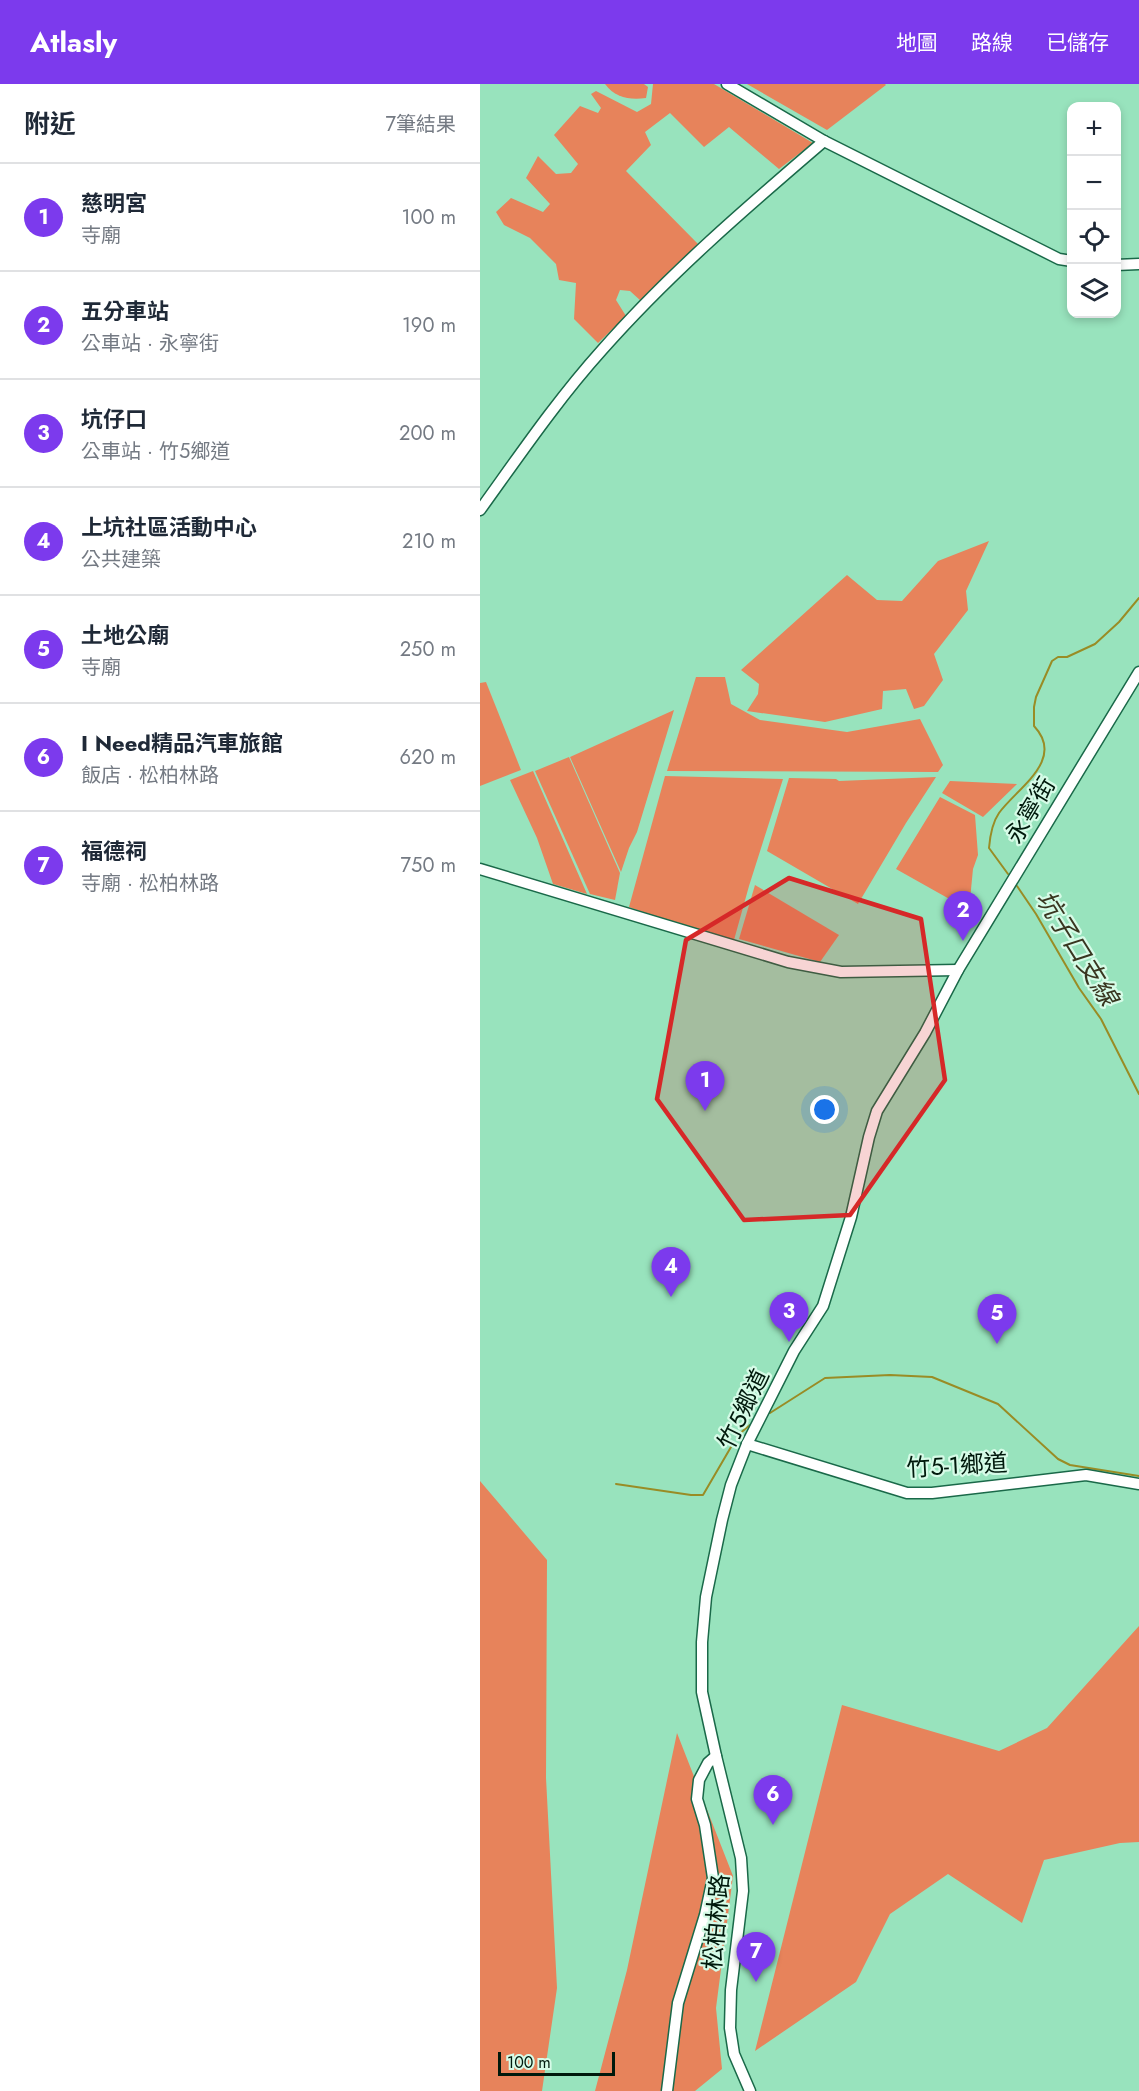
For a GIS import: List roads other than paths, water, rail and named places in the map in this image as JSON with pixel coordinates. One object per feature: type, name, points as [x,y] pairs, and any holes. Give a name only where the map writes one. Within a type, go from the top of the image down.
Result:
[{"type":"street","points":[[727,84],[824,141],[1059,259],[1067,260]]},
{"type":"street","points":[[480,510],[552,410],[602,350],[684,266],[745,209],[824,141]]},
{"type":"street","points":[[1121,265],[1139,264]]},
{"type":"street","name":"永寧街","points":[[958,970],[1139,672]]},
{"type":"street","points":[[480,869],[798,964],[841,972],[958,970]]},
{"type":"street","name":"竹5鄉道","points":[[716,1756],[702,1692],[702,1642],[705,1597],[731,1485],[747,1444],[794,1351],[823,1306],[850,1217],[868,1137],[877,1111],[925,1033],[958,970]]},
{"type":"street","name":"竹5-1鄉道","points":[[747,1444],[907,1493],[932,1493],[1086,1475],[1139,1484]]},
{"type":"street","points":[[668,2091],[678,2003],[705,1915],[713,1878],[705,1826],[697,1799],[699,1780],[708,1763],[716,1756]]},
{"type":"street","name":"松柏林路","points":[[716,1756],[741,1858],[743,1891],[731,1990],[730,2028],[736,2060],[750,2091]]},
{"type":"waterway","name":"坑子口支線","points":[[1008,874],[989,848],[991,834],[999,813],[1042,762],[1045,750],[1042,738],[1034,726],[1034,707],[1052,661],[1095,644],[1119,622],[1139,598]]},
{"type":"waterway","name":"坑子口支線","points":[[1017,886],[1079,988],[1101,1019],[1139,1094]]},
{"type":"waterway","points":[[770,1413],[825,1378],[890,1375],[932,1377],[998,1404],[1058,1459],[1070,1465],[1139,1476]]},
{"type":"waterway","points":[[738,1435],[750,1425]]},
{"type":"waterway","points":[[616,1484],[703,1495],[731,1447]]},
{"type":"place","name":"五分車站","points":[[963,941]]},
{"type":"place","name":"慈明宮","points":[[705,1111]]},
{"type":"place","name":"上坑社區活動中心","points":[[671,1297]]},
{"type":"place","name":"坑仔口","points":[[789,1342]]},
{"type":"place","name":"土地公廟","points":[[997,1344]]},
{"type":"place","name":"I Need精品汽車旅館","points":[[773,1825]]},
{"type":"place","name":"福德祠","points":[[756,1982]]}]
